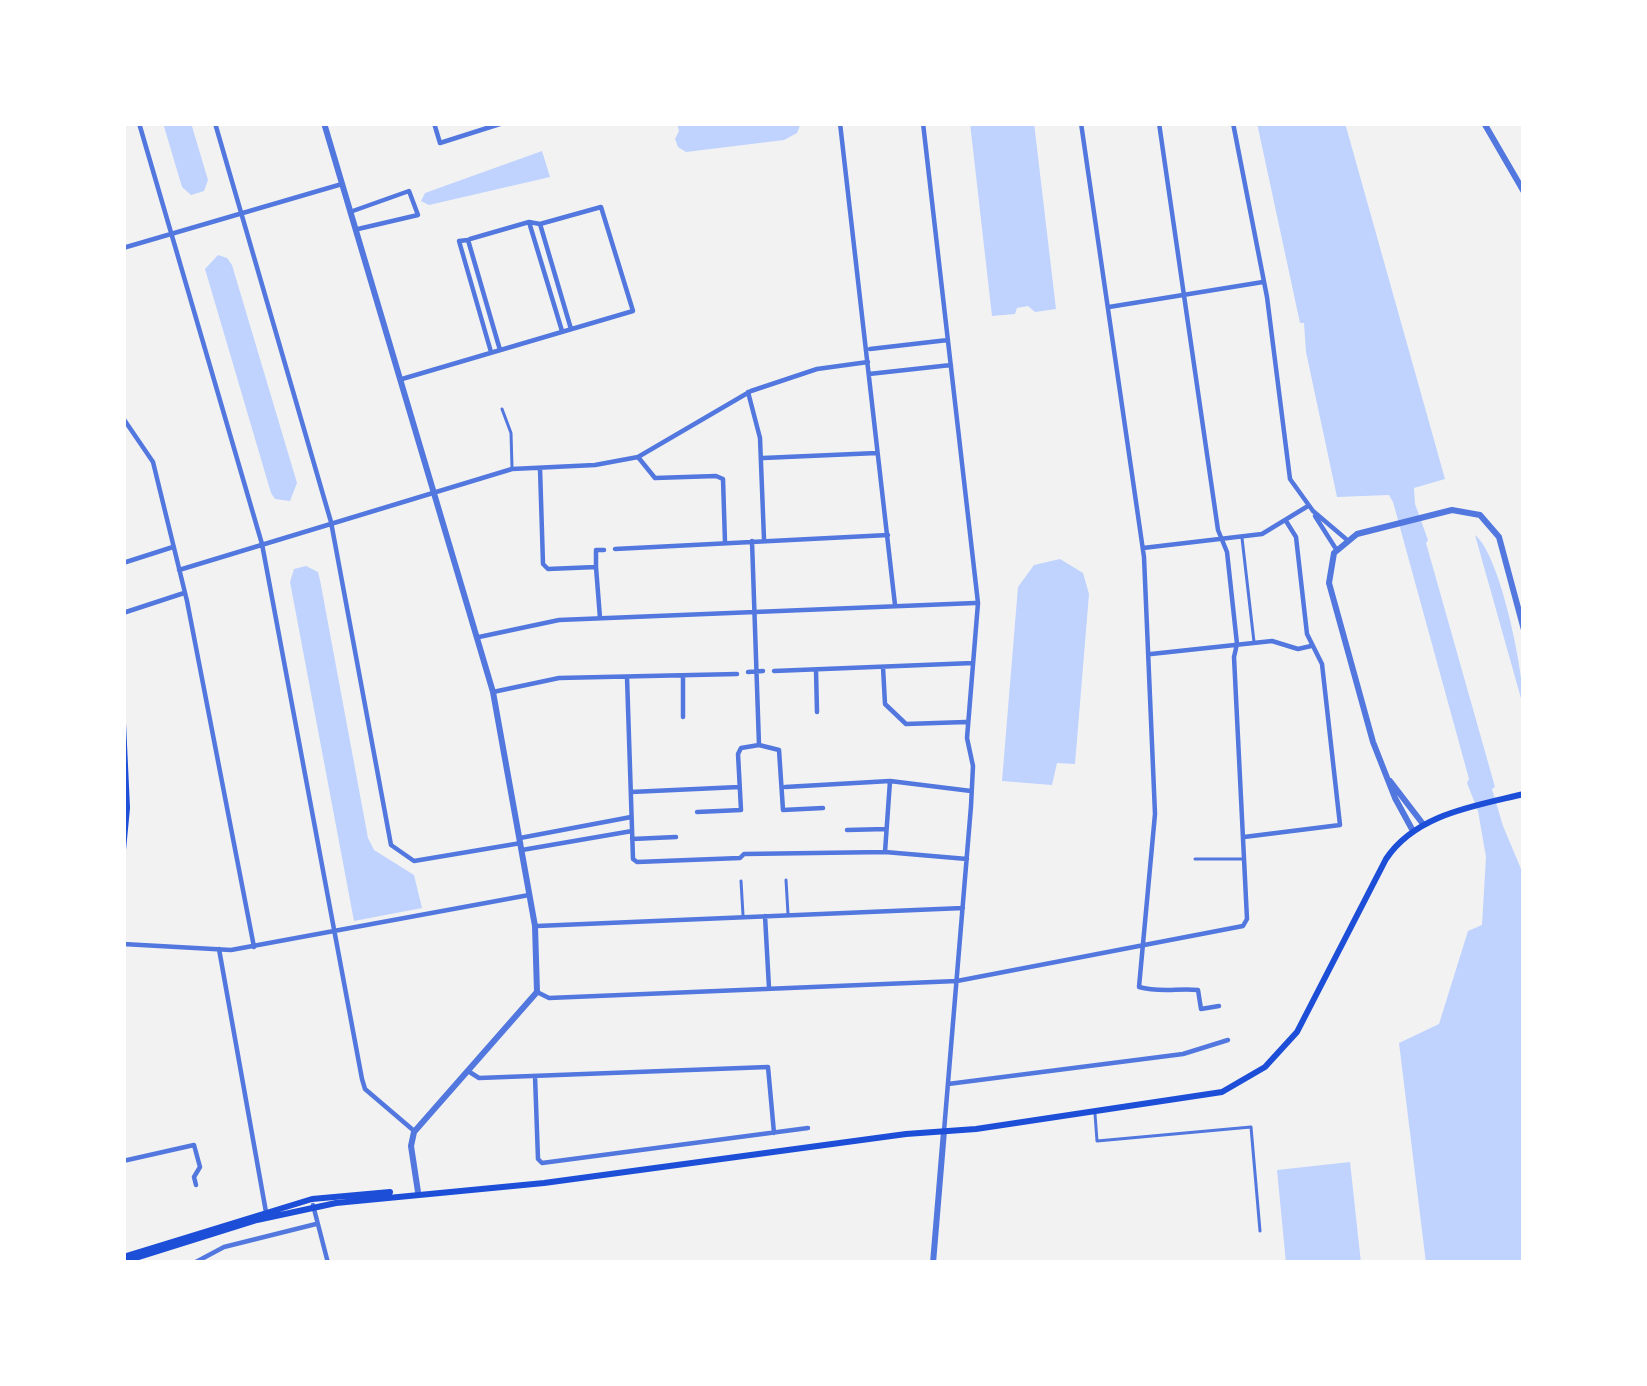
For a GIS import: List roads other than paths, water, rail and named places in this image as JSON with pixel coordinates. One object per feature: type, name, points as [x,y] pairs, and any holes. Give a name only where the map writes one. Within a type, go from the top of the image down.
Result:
[{"type":"main road","points":[[123,723],[127,808],[123,850]]},
{"type":"main road","points":[[123,1260],[266,1214],[375,1192],[544,1184],[1210,1095],[1255,1075],[1297,1032],[1386,860],[1413,831],[1524,794]]},
{"type":"street","points":[[139,123],[262,544],[365,1089],[414,1132]]},
{"type":"street","points":[[215,123],[331,522],[391,844],[414,861],[521,843],[631,817]]},
{"type":"street","points":[[324,123],[479,637],[535,926],[537,992],[414,1132],[411,1146],[418,1192]]},
{"type":"street","points":[[434,123],[440,143],[502,123]]},
{"type":"street","points":[[840,123],[896,605]]},
{"type":"street","points":[[922,123],[978,603],[968,722],[973,766],[967,859],[933,1263]]},
{"type":"street","points":[[1081,123],[1143,548],[1155,814],[1139,987],[1171,993],[1194,988],[1202,1009],[1219,1006]]},
{"type":"street","points":[[537,992],[549,998],[957,981],[1239,929],[1247,919],[1237,644],[1159,123]]},
{"type":"street","points":[[1234,123],[1264,282],[1290,479],[1336,549]]},
{"type":"street","points":[[1484,123],[1524,192]]},
{"type":"street","points":[[123,248],[342,184]]},
{"type":"street","points":[[350,212],[409,190],[418,215],[356,229]]},
{"type":"street","points":[[400,380],[633,310],[602,207],[459,242],[491,352]]},
{"type":"street","points":[[529,222],[562,331]]},
{"type":"street","points":[[540,224],[571,328]]},
{"type":"street","points":[[468,239],[500,350]]},
{"type":"street","points":[[1109,308],[1264,282]]},
{"type":"street","points":[[868,349],[948,340]]},
{"type":"street","points":[[179,570],[512,469],[595,466],[638,457],[748,392],[817,369],[868,362]]},
{"type":"street","points":[[869,374],[951,365]]},
{"type":"street","points":[[748,392],[758,423],[764,539]]},
{"type":"street","points":[[123,418],[152,458],[184,593],[254,946]]},
{"type":"street","points":[[761,458],[878,453]]},
{"type":"street","points":[[638,457],[656,478],[723,479],[724,542]]},
{"type":"street","points":[[540,468],[543,564],[548,569],[596,567]]},
{"type":"street","points":[[1143,548],[1262,534],[1310,508]]},
{"type":"street","points":[[1310,508],[1346,539]]},
{"type":"street","points":[[1413,831],[1377,755],[1330,589],[1328,570],[1336,549],[1346,539],[1420,519],[1460,510],[1480,515],[1499,537],[1524,631]]},
{"type":"street","points":[[1244,837],[1340,825],[1322,664],[1311,646],[1296,537],[1286,520]]},
{"type":"street","points":[[615,549],[888,535]]},
{"type":"street","points":[[752,541],[759,746]]},
{"type":"street","points":[[123,562],[173,548]]},
{"type":"street","points":[[600,550],[596,567],[600,618]]},
{"type":"street","points":[[123,613],[184,593]]},
{"type":"street","points":[[479,637],[559,620],[978,603]]},
{"type":"street","points":[[1150,654],[1254,642],[1280,642],[1298,649],[1311,646]]},
{"type":"street","points":[[774,671],[973,663]]},
{"type":"street","points":[[883,667],[885,704],[906,724],[968,722]]},
{"type":"street","points":[[816,670],[817,712]]},
{"type":"street","points":[[748,672],[760,671]]},
{"type":"street","points":[[493,692],[560,678],[737,674]]},
{"type":"street","points":[[682,676],[683,717]]},
{"type":"street","points":[[627,677],[633,859],[637,862],[740,858],[744,854],[885,852],[967,859]]},
{"type":"street","points":[[697,812],[741,810],[738,754],[741,748],[759,746],[779,750],[783,810],[823,808]]},
{"type":"street","points":[[1387,778],[1423,824]]},
{"type":"street","points":[[783,787],[890,781],[971,791]]},
{"type":"street","points":[[885,852],[890,781]]},
{"type":"street","points":[[631,792],[739,787]]},
{"type":"street","points":[[847,830],[886,829]]},
{"type":"street","points":[[521,843],[632,835],[676,837]]},
{"type":"street","points":[[123,944],[219,950],[254,946],[529,896]]},
{"type":"street","points":[[535,926],[962,908]]},
{"type":"street","points":[[765,916],[769,988]]},
{"type":"street","points":[[219,950],[266,1214]]},
{"type":"street","points":[[948,1084],[1183,1054],[1228,1040]]},
{"type":"street","points":[[467,1071],[479,1078],[768,1067],[774,1132]]},
{"type":"street","points":[[535,1076],[538,1159],[542,1163],[808,1128]]},
{"type":"street","points":[[123,1161],[194,1144],[200,1167],[194,1177],[196,1185]]},
{"type":"street","points":[[312,1203],[328,1263]]},
{"type":"street","points":[[194,1263],[224,1246],[316,1224]]},
{"type":"lane","points":[[502,409],[509,422],[512,469]]},
{"type":"lane","points":[[1242,536],[1254,642]]},
{"type":"lane","points":[[1195,859],[1244,859]]},
{"type":"lane","points":[[786,880],[788,915]]},
{"type":"lane","points":[[741,881],[743,918]]},
{"type":"lane","points":[[1094,1113],[1097,1142],[1251,1127],[1260,1231]]},
{"type":"water","points":[[163,123],[191,123],[208,180],[204,191],[191,195],[182,187]]},
{"type":"water","points":[[677,123],[801,123],[797,133],[784,140],[686,152],[675,139]]},
{"type":"water","points":[[970,123],[1034,123],[1056,309],[1035,312],[1028,306],[1017,308],[1015,314],[992,316]]},
{"type":"water","points":[[1257,123],[1345,123],[1445,479],[1414,488],[1415,504],[1492,789],[1524,876],[1524,1263],[1426,1263],[1399,1043],[1439,1024],[1468,931],[1482,925],[1486,857],[1478,811],[1393,502],[1389,495],[1337,497],[1304,323],[1300,323]]},
{"type":"water","points":[[542,151],[550,177],[429,205],[421,201],[425,193]]},
{"type":"water","points":[[218,255],[232,265],[297,483],[290,501],[275,499],[271,493],[205,269]]},
{"type":"water","points":[[1475,535],[1485,547],[1502,590],[1524,709]]},
{"type":"water","points":[[1060,559],[1083,573],[1089,594],[1075,764],[1057,763],[1052,785],[1002,781],[1018,587],[1034,565]]},
{"type":"water","points":[[306,566],[318,572],[320,580],[368,838],[374,850],[414,875],[422,908],[354,921],[290,582],[294,569]]},
{"type":"water","points":[[1350,1162],[1361,1263],[1286,1263],[1277,1170]]}]
